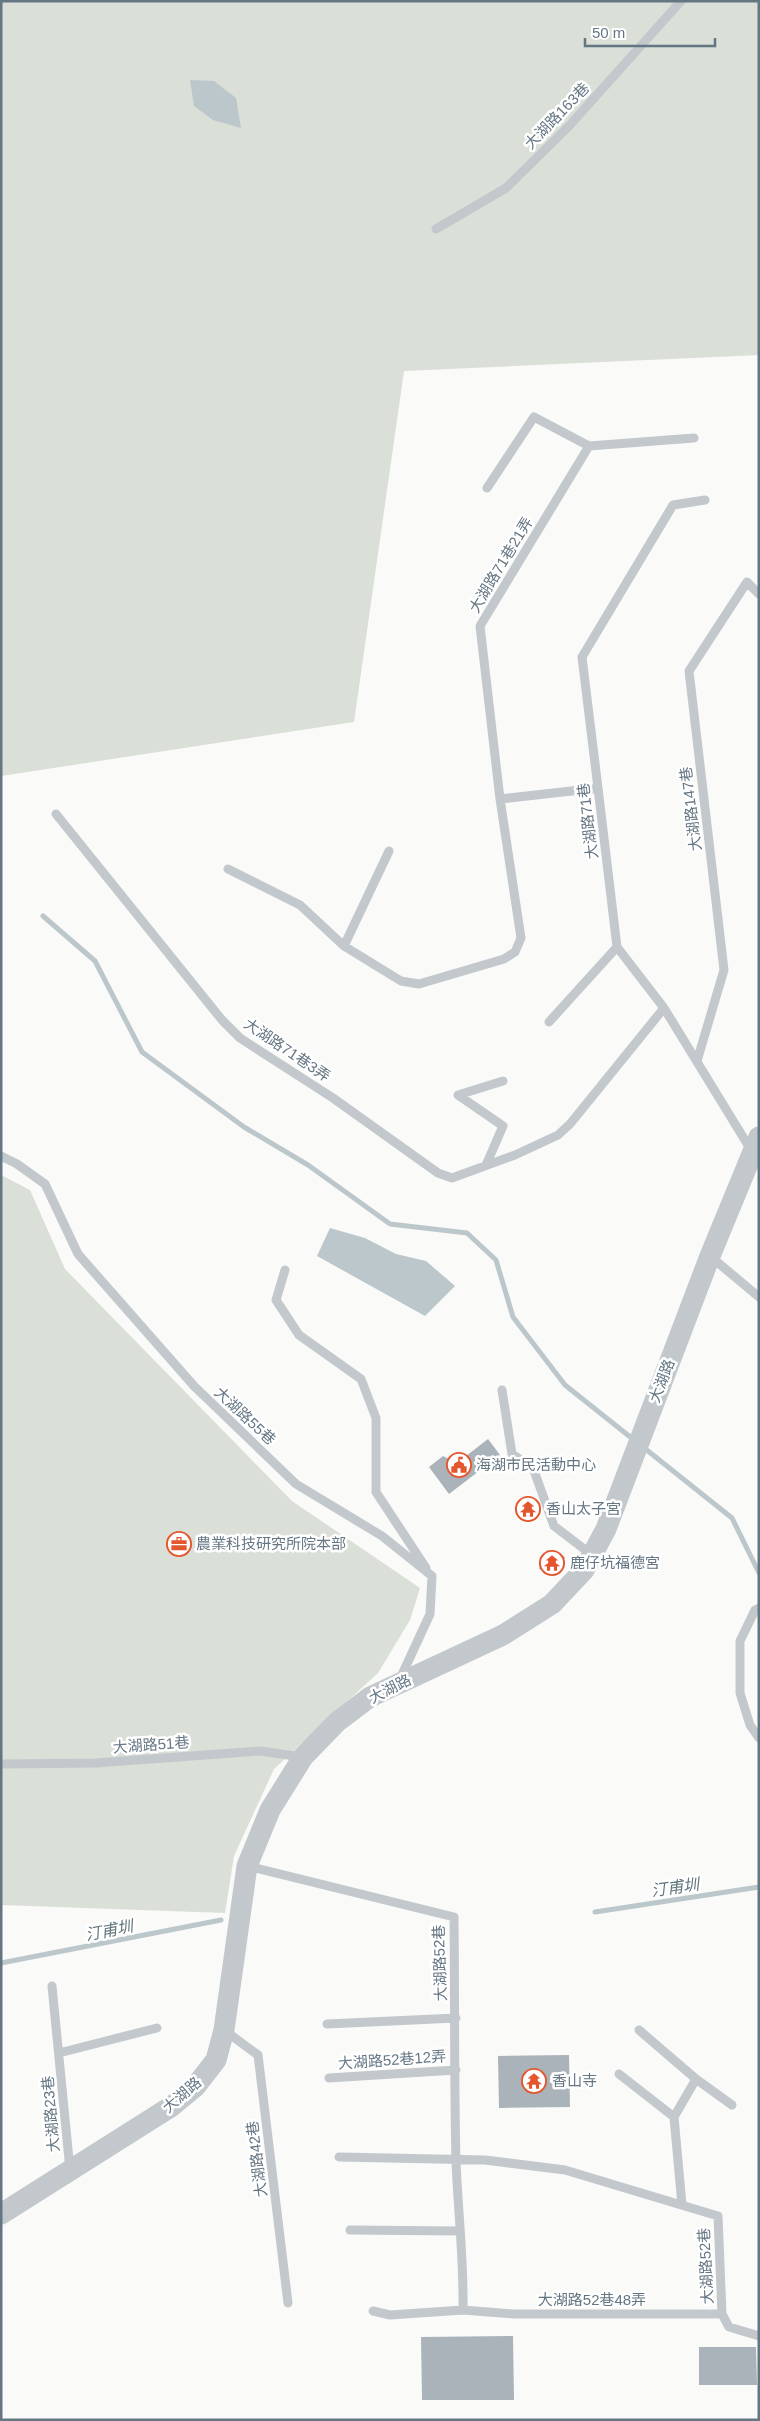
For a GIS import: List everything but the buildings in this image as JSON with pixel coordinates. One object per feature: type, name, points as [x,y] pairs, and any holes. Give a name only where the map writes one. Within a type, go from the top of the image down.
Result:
[{"type":"street","name":"大湖路","points":[[1,2214],[172,2106],[195,2087],[216,2060],[224,2030],[247,1866],[270,1810],[303,1757],[337,1722],[370,1697],[503,1634],[552,1604],[584,1570],[606,1528],[755,1143]]},
{"type":"lane","name":"大湖路163巷","points":[[436,229],[506,188],[569,126],[681,1]]},
{"type":"lane","points":[[487,488],[534,417],[589,446],[694,438]]},
{"type":"lane","name":"大湖路71巷21弄","points":[[228,869],[300,905],[344,946],[401,981],[419,984],[504,959],[515,952],[521,938],[500,799],[480,626],[589,446]]},
{"type":"lane","name":"大湖路71巷","points":[[705,500],[673,505],[582,656],[618,947],[664,1008],[697,1061],[755,1143]]},
{"type":"lane","name":"大湖路147巷","points":[[697,1061],[724,970],[689,672],[747,582],[759,594]]},
{"type":"lane","points":[[500,799],[598,788]]},
{"type":"lane","name":"大湖路71巷3弄","points":[[56,814],[222,1020],[240,1038],[333,1098],[438,1174],[452,1178],[558,1135],[570,1124],[664,1008]]},
{"type":"lane","points":[[344,946],[389,851]]},
{"type":"lane","points":[[549,1022],[618,947]]},
{"type":"lane","points":[[486,1165],[503,1126],[458,1095],[503,1081]]},
{"type":"lane","name":"大湖路55巷","points":[[1,1156],[18,1164],[45,1184],[78,1254],[194,1386],[296,1484],[382,1536],[432,1576]]},
{"type":"lane","points":[[710,1256],[759,1297]]},
{"type":"lane","points":[[285,1270],[276,1300],[300,1334],[361,1379],[376,1418],[376,1492],[432,1576],[430,1614],[398,1684]]},
{"type":"lane","points":[[502,1390],[512,1454],[533,1468],[554,1526],[592,1555]]},
{"type":"lane","points":[[759,1608],[755,1610],[740,1641],[740,1693],[750,1725],[759,1738]]},
{"type":"lane","name":"大湖路51巷","points":[[1,1764],[96,1763],[260,1751],[303,1757]]},
{"type":"lane","name":"大湖路52巷","points":[[247,1866],[454,1918],[456,2159],[459,2231],[464,2273],[463,2310]]},
{"type":"lane","name":"大湖路23巷","points":[[52,1986],[70,2172]]},
{"type":"lane","points":[[326,2024],[456,2018]]},
{"type":"lane","name":"大湖路23巷","points":[[59,2053],[156,2028]]},
{"type":"lane","name":"大湖路42巷","points":[[224,2030],[258,2055],[288,2303]]},
{"type":"lane","points":[[639,2030],[696,2079],[732,2105]]},
{"type":"lane","name":"大湖路52巷12弄","points":[[329,2078],[456,2070]]},
{"type":"lane","points":[[620,2074],[674,2116]]},
{"type":"lane","points":[[682,2205],[674,2116],[696,2079]]},
{"type":"lane","points":[[339,2158],[456,2159]]},
{"type":"lane","name":"大湖路52巷","points":[[456,2159],[564,2170],[718,2216],[722,2314]]},
{"type":"lane","points":[[350,2230],[459,2231]]},
{"type":"lane","name":"大湖路52巷48弄","points":[[373,2311],[390,2315],[463,2310],[513,2314],[722,2314]]},
{"type":"lane","points":[[722,2314],[729,2327],[759,2336]]},
{"type":"shaded area","points":[[1,1],[759,1],[759,355],[404,371],[354,722],[1,776]]},
{"type":"shaded area","points":[[190,80],[214,81],[236,98],[241,128],[213,120],[194,106]]},
{"type":"shaded area","name":"農業科技研究所院本部","points":[[1,1175],[30,1190],[65,1269],[292,1501],[420,1588],[410,1620],[378,1673],[274,1769],[234,1856],[225,1913],[1,1905]]},
{"type":"shaded area","points":[[330,1228],[365,1238],[396,1254],[426,1261],[455,1286],[425,1316],[317,1256]]},
{"type":"waterway","points":[[43,916],[95,961],[142,1052],[244,1127],[308,1165],[390,1224],[467,1233],[496,1260],[513,1317],[565,1385],[634,1440]]},
{"type":"waterway","points":[[643,1447],[732,1518],[759,1573]]},
{"type":"waterway","name":"汀甫圳","points":[[595,1912],[759,1887]]},
{"type":"waterway","name":"汀甫圳","points":[[1,1963],[221,1920]]},
{"type":"place","name":"海湖市民活動中心","points":[[459,1465]]},
{"type":"place","name":"香山太子宮","points":[[528,1509]]},
{"type":"place","name":"農業科技研究所院本部","points":[[179,1544]]},
{"type":"place","name":"鹿仔坑福德宮","points":[[552,1563]]},
{"type":"place","name":"香山寺","points":[[534,2081]]}]
